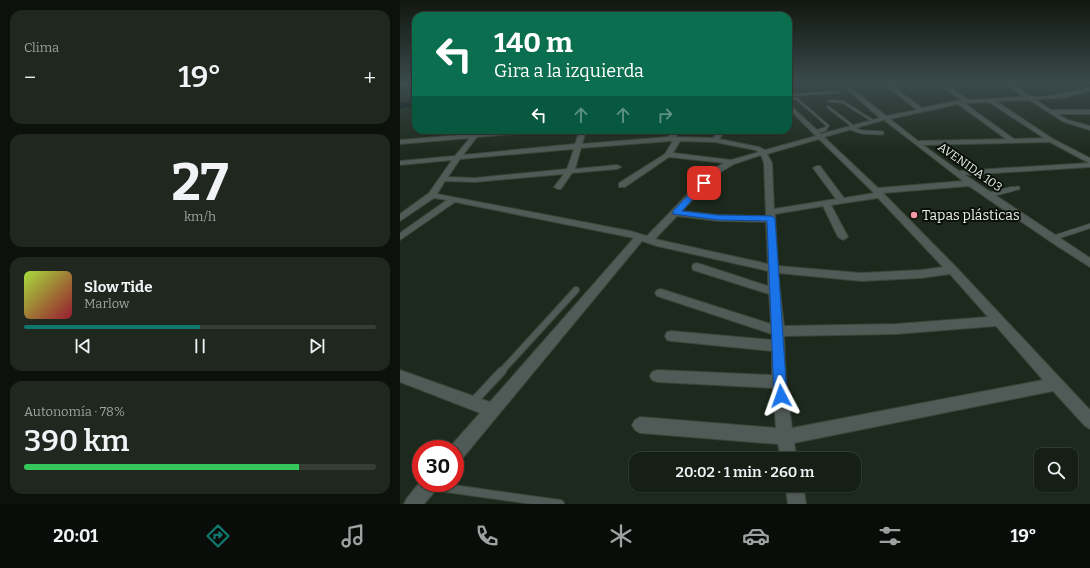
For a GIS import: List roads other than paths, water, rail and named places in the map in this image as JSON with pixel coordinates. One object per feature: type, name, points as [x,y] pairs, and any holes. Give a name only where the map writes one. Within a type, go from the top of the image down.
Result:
[{"type":"street","points":[[796,106],[818,134],[878,193],[952,270],[1090,421]]},
{"type":"street","name":"AVENIDA 103","points":[[868,106],[884,119],[959,174],[1090,263]]},
{"type":"street","points":[[915,106],[921,110]]},
{"type":"street","points":[[464,443],[645,239],[676,213],[713,173],[731,162],[818,134],[852,128],[942,106]]},
{"type":"street","points":[[964,106],[1013,141]]},
{"type":"street","points":[[998,106],[1051,140],[1090,161]]},
{"type":"street","points":[[1041,106],[1066,121],[1090,128]]},
{"type":"street","points":[[1050,112],[1090,112]]},
{"type":"street","points":[[1082,112],[1090,116]]},
{"type":"street","points":[[422,140],[429,134]]},
{"type":"street","points":[[400,142],[469,134]]},
{"type":"street","points":[[401,218],[432,195],[457,158],[476,134]]},
{"type":"street","points":[[558,187],[571,170],[582,134]]},
{"type":"street","points":[[622,185],[668,155],[677,134]]},
{"type":"street","points":[[715,140],[720,134]]},
{"type":"street","points":[[400,163],[579,146],[674,139],[715,140],[757,148],[764,152],[768,163],[774,292],[778,331],[779,382],[784,437],[787,452]]},
{"type":"street","points":[[916,143],[1051,140]]},
{"type":"street","points":[[668,155],[731,162]]},
{"type":"street","points":[[959,174],[1090,165]]},
{"type":"street","points":[[443,179],[475,180],[571,170],[617,167]]},
{"type":"street","points":[[816,168],[842,201]]},
{"type":"street","points":[[676,213],[718,218],[771,215],[878,193],[971,182]]},
{"type":"street","points":[[432,195],[645,239],[774,268],[861,277],[921,274],[952,270]]},
{"type":"street","points":[[400,237],[453,200]]},
{"type":"street","points":[[826,204],[843,237]]},
{"type":"street","points":[[401,218],[420,223]]},
{"type":"street","points":[[696,267],[774,292]]},
{"type":"street","points":[[661,293],[778,331],[896,329],[999,321]]},
{"type":"street","points":[[671,336],[778,346]]},
{"type":"street","points":[[400,376],[492,410]]},
{"type":"street","points":[[658,376],[779,382]]},
{"type":"street","points":[[640,425],[784,437],[1056,384]]},
{"type":"street","points":[[413,504],[423,492]]},
{"type":"street","points":[[795,492],[797,504]]},
{"type":"lane","points":[[828,106],[852,128],[862,132],[882,133]]},
{"type":"lane","points":[[848,106],[873,122]]},
{"type":"lane","points":[[989,195],[1018,188]]},
{"type":"lane","points":[[1053,238],[1090,226]]},
{"type":"lane","points":[[472,403],[576,290]]},
{"type":"lane","points":[[464,489],[560,504]]},
{"type":"place","name":"Tapas plásticas","points":[[914,215]]}]
